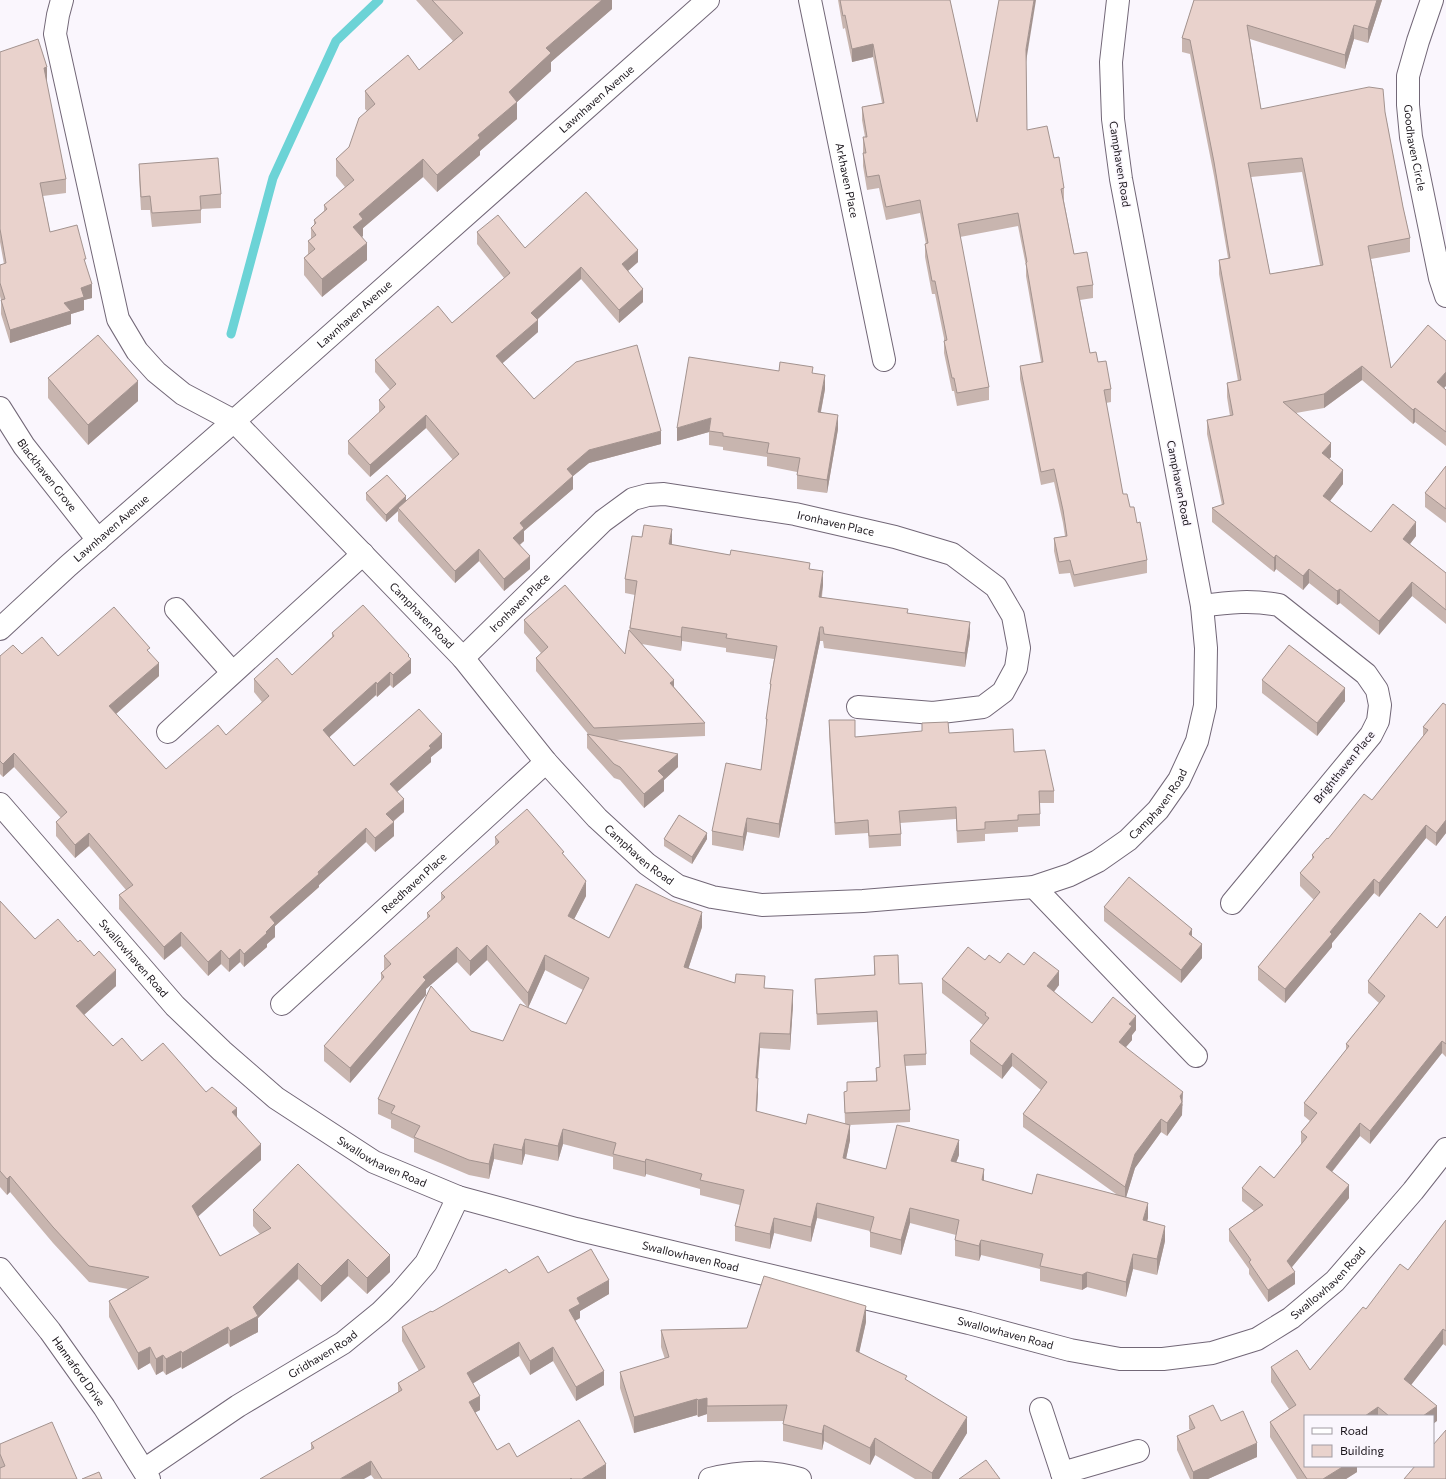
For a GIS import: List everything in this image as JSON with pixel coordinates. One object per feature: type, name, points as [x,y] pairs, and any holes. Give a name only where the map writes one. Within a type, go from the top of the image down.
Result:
[{"type":"street","name":"Camphaven Road","points":[[62,0],[55,34],[118,318],[137,351],[156,372],[183,394],[234,421],[463,658],[546,762],[597,818],[647,864],[678,886],[712,897],[762,905],[863,901],[1034,887],[1070,875],[1098,861],[1128,840],[1158,810],[1179,780],[1197,741],[1205,706],[1206,648],[1202,606],[1123,187],[1114,126],[1111,62],[1118,0]]},
{"type":"street","name":"Lawnhaven Avenue","points":[[0,629],[98,540],[708,0]]},
{"type":"street","name":"Arkhaven Place","points":[[810,0],[884,360]]},
{"type":"street","name":"Goodhaven Circle","points":[[1432,0],[1408,76],[1408,106],[1411,137],[1440,278],[1446,296]]},
{"type":"street","name":"Blackhaven Grove","points":[[0,408],[24,446],[98,540]]},
{"type":"street","name":"Ironhaven Place","points":[[463,658],[603,521],[633,499],[648,495],[664,494],[795,514],[895,537],[952,554],[996,587],[1013,616],[1019,648],[1016,668],[1003,692],[983,707],[933,713],[858,707]]},
{"type":"street","points":[[168,732],[363,554]]},
{"type":"street","name":"Brighthaven Place","points":[[1202,606],[1231,601],[1262,601],[1279,605],[1366,674],[1377,690],[1380,705],[1378,721],[1371,735],[1232,903]]},
{"type":"street","points":[[176,609],[232,672]]},
{"type":"street","name":"Reedhaven Place","points":[[282,1004],[546,762]]},
{"type":"street","name":"Swallowhaven Road","points":[[0,804],[175,1006],[222,1052],[276,1098],[374,1162],[458,1197],[576,1229],[969,1323],[1070,1350],[1120,1359],[1163,1359],[1212,1353],[1257,1339],[1291,1318],[1335,1280],[1413,1191],[1446,1149]]},
{"type":"street","points":[[1034,887],[1196,1056]]},
{"type":"street","name":"Gridhaven Road","points":[[147,1475],[238,1406],[342,1343],[381,1312],[401,1292],[426,1263],[458,1197]]},
{"type":"street","name":"Hannaford Drive","points":[[0,1269],[50,1331],[104,1407],[147,1475]]},
{"type":"street","points":[[1041,1409],[1063,1476],[1138,1451]]},
{"type":"street","points":[[710,1479],[726,1475],[755,1472],[787,1475],[800,1479]]},
{"type":"building","points":[[432,0],[602,0],[546,48],[551,53],[509,92],[517,102],[478,135],[480,138],[437,175],[423,159],[359,214],[363,219],[353,227],[367,243],[322,279],[304,258],[315,249],[308,241],[316,235],[311,228],[316,223],[314,220],[327,209],[324,205],[354,180],[336,159],[349,147],[359,118],[375,104],[365,91],[408,55],[419,70],[463,33]]},
{"type":"building","points":[[840,0],[950,0],[977,122],[999,0],[1034,0],[1026,49],[1027,130],[1047,126],[1054,158],[1059,157],[1064,188],[1061,189],[1074,254],[1087,252],[1093,285],[1077,287],[1090,353],[1096,352],[1098,362],[1106,361],[1111,389],[1104,390],[1123,494],[1127,494],[1130,507],[1134,507],[1137,523],[1140,522],[1147,560],[1074,575],[1070,560],[1059,562],[1054,538],[1067,536],[1063,510],[1054,469],[1041,472],[1020,366],[1043,362],[1018,213],[958,224],[989,387],[957,393],[954,378],[952,378],[944,341],[947,340],[935,281],[932,281],[925,244],[928,243],[920,200],[886,207],[879,175],[867,177],[863,153],[866,153],[863,137],[867,137],[862,107],[884,103],[873,44],[852,49],[845,15],[843,16]]},
{"type":"building","points":[[1194,0],[1377,0],[1368,29],[1354,25],[1345,55],[1247,25],[1261,109],[1369,87],[1383,89],[1385,112],[1410,238],[1368,246],[1391,368],[1428,325],[1446,341],[1446,372],[1437,382],[1446,390],[1446,432],[1415,408],[1413,410],[1362,366],[1324,394],[1283,402],[1331,443],[1322,453],[1343,470],[1323,496],[1371,532],[1393,504],[1416,522],[1403,539],[1446,573],[1446,610],[1412,582],[1379,621],[1340,589],[1337,591],[1309,569],[1303,576],[1276,555],[1274,558],[1212,508],[1224,504],[1207,420],[1233,415],[1227,383],[1241,380],[1219,260],[1230,258],[1214,162],[1190,40],[1182,38]],"holes":[[[1302,158],[1323,265],[1270,274],[1248,163]]]},
{"type":"building","points":[[38,39],[47,67],[44,68],[66,179],[40,183],[50,232],[77,225],[86,259],[84,259],[92,284],[81,288],[84,297],[64,303],[71,311],[10,330],[1,300],[5,299],[0,283],[0,265],[6,263],[0,229],[0,52]]},
{"type":"building","points":[[218,158],[221,194],[200,196],[201,210],[152,213],[150,196],[141,197],[139,164]]},
{"type":"building","points":[[586,192],[638,250],[622,264],[643,289],[619,310],[581,267],[531,313],[538,320],[496,356],[534,399],[576,362],[637,345],[661,431],[589,450],[567,469],[573,476],[520,523],[524,528],[513,538],[530,556],[504,579],[479,549],[455,571],[398,508],[459,454],[426,415],[370,465],[348,441],[385,407],[379,400],[396,384],[375,360],[438,306],[452,323],[510,273],[477,232],[498,215],[525,248]]},
{"type":"building","points":[[98,335],[138,381],[88,425],[48,378]]},
{"type":"building","points":[[689,357],[779,371],[780,362],[813,367],[812,373],[825,375],[818,412],[838,415],[827,480],[797,475],[800,458],[767,453],[769,443],[723,436],[723,433],[709,431],[711,418],[677,428]]},
{"type":"building","points":[[1446,466],[1446,509],[1425,493]]},
{"type":"building","points":[[387,475],[406,496],[386,515],[366,493]]},
{"type":"building","points":[[644,525],[672,529],[669,544],[730,555],[731,550],[810,563],[809,569],[823,571],[819,597],[908,609],[907,613],[970,622],[965,653],[824,634],[823,627],[820,627],[779,824],[747,818],[743,837],[712,831],[726,763],[761,770],[770,684],[777,646],[726,638],[727,634],[682,627],[681,637],[630,628],[637,581],[625,579],[632,536],[642,537]]},
{"type":"building","points":[[565,585],[625,654],[629,630],[674,680],[670,683],[705,723],[594,728],[536,658],[548,647],[524,620]]},
{"type":"building","points":[[363,605],[411,659],[393,675],[390,672],[377,684],[376,682],[323,730],[354,766],[419,709],[442,734],[429,746],[431,748],[390,784],[404,799],[386,814],[394,822],[375,838],[366,828],[318,872],[319,874],[270,917],[275,923],[266,932],[267,933],[244,954],[240,949],[229,959],[221,950],[208,962],[181,932],[164,947],[119,895],[133,885],[89,833],[75,845],[56,822],[67,812],[14,753],[3,764],[0,761],[0,656],[13,645],[22,654],[42,637],[58,656],[114,607],[150,648],[147,650],[159,663],[109,706],[166,769],[218,725],[226,735],[269,696],[254,679],[277,658],[292,675],[334,636],[332,633]]},
{"type":"building","points":[[1289,645],[1345,688],[1317,723],[1262,680]]},
{"type":"building","points":[[1443,703],[1446,705],[1446,820],[1436,833],[1426,825],[1379,883],[1374,879],[1330,932],[1332,934],[1285,989],[1258,967],[1320,892],[1300,873],[1314,857],[1312,855],[1327,838],[1328,839],[1364,794],[1372,800],[1428,730],[1423,727]]},
{"type":"building","points":[[829,720],[855,720],[855,737],[922,731],[922,723],[948,722],[949,733],[1013,729],[1014,752],[1045,750],[1054,791],[1039,791],[1040,814],[1018,815],[1018,820],[985,822],[985,829],[957,831],[956,807],[899,811],[901,834],[869,836],[868,820],[835,823]]},
{"type":"building","points":[[587,734],[678,754],[658,771],[664,777],[644,794]]},
{"type":"building","points":[[527,809],[564,852],[562,853],[586,881],[568,916],[609,938],[636,884],[672,901],[702,912],[684,967],[735,983],[736,974],[765,976],[764,988],[793,990],[790,1034],[760,1033],[756,1078],[758,1078],[756,1111],[806,1124],[808,1114],[850,1125],[843,1158],[886,1169],[897,1125],[959,1140],[951,1161],[984,1169],[982,1180],[1032,1194],[1037,1174],[1148,1203],[1143,1220],[1165,1226],[1157,1259],[1133,1254],[1126,1282],[1087,1272],[1082,1275],[1040,1266],[1043,1254],[981,1240],[979,1246],[955,1240],[959,1220],[910,1208],[901,1240],[870,1232],[874,1217],[817,1203],[811,1227],[774,1218],[770,1234],[735,1226],[744,1190],[700,1180],[702,1174],[646,1159],[645,1162],[613,1154],[616,1143],[563,1129],[558,1146],[525,1139],[522,1150],[494,1144],[489,1164],[469,1160],[414,1137],[420,1126],[391,1113],[395,1106],[378,1099],[431,986],[471,1031],[503,1041],[520,1004],[566,1024],[589,978],[545,955],[528,993],[487,945],[470,961],[457,947],[423,977],[426,980],[350,1068],[324,1046],[384,977],[381,973],[391,964],[384,956],[430,916],[427,913],[445,897],[441,893],[499,842],[495,837]]},
{"type":"building","points":[[679,815],[707,833],[692,857],[664,839]]},
{"type":"building","points":[[1129,877],[1192,929],[1189,934],[1202,944],[1181,970],[1104,907]]},
{"type":"building","points":[[0,901],[35,939],[58,919],[78,942],[80,940],[94,956],[99,951],[116,970],[76,1006],[113,1046],[122,1038],[142,1061],[163,1043],[206,1092],[212,1087],[237,1108],[232,1112],[261,1144],[192,1206],[220,1256],[271,1228],[253,1210],[298,1164],[390,1255],[367,1278],[348,1259],[321,1286],[298,1263],[253,1307],[258,1316],[230,1331],[228,1327],[182,1353],[181,1351],[166,1359],[163,1355],[156,1359],[150,1347],[138,1353],[109,1301],[149,1277],[89,1266],[53,1227],[10,1176],[7,1179],[0,1171]]},
{"type":"building","points":[[1420,913],[1437,928],[1446,916],[1446,1044],[1442,1041],[1370,1131],[1360,1123],[1326,1167],[1349,1185],[1287,1261],[1295,1272],[1268,1290],[1249,1262],[1251,1260],[1229,1229],[1263,1205],[1242,1188],[1260,1166],[1274,1178],[1307,1137],[1301,1132],[1317,1113],[1304,1103],[1349,1046],[1346,1044],[1385,996],[1368,981]]},
{"type":"building","points":[[968,947],[985,960],[989,955],[1000,963],[1008,953],[1024,965],[1034,952],[1059,971],[1047,986],[1092,1023],[1113,997],[1136,1016],[1129,1024],[1132,1026],[1119,1042],[1183,1092],[1180,1096],[1182,1102],[1167,1123],[1161,1119],[1135,1154],[1125,1187],[1023,1114],[1047,1082],[1012,1053],[1002,1066],[970,1041],[989,1018],[985,1015],[986,1013],[942,979]]},
{"type":"building","points":[[898,955],[899,984],[922,983],[926,1054],[904,1055],[910,1110],[845,1113],[844,1092],[847,1091],[847,1082],[877,1081],[876,1068],[880,1067],[877,1011],[817,1014],[815,979],[875,975],[874,956]]},
{"type":"building","points":[[1446,1220],[1446,1331],[1443,1329],[1404,1379],[1437,1406],[1424,1415],[1388,1415],[1378,1407],[1366,1415],[1304,1415],[1304,1467],[1342,1467],[1323,1479],[1307,1479],[1270,1422],[1296,1405],[1271,1367],[1297,1350],[1310,1370],[1363,1307],[1366,1309],[1400,1264],[1408,1270]]},
{"type":"building","points":[[591,1249],[609,1280],[577,1298],[580,1304],[569,1310],[604,1371],[576,1387],[553,1347],[530,1361],[519,1342],[467,1373],[480,1396],[469,1402],[497,1450],[509,1443],[517,1457],[579,1420],[606,1464],[582,1479],[382,1479],[371,1461],[340,1479],[260,1479],[314,1448],[311,1443],[402,1390],[398,1383],[425,1367],[402,1327],[431,1311],[432,1312],[506,1269],[509,1273],[538,1256],[548,1273]]},
{"type":"building","points":[[764,1276],[866,1306],[856,1351],[907,1376],[905,1379],[967,1417],[932,1473],[875,1438],[870,1448],[824,1425],[822,1434],[783,1424],[787,1405],[707,1406],[707,1398],[697,1399],[634,1417],[620,1372],[669,1357],[661,1330],[747,1328]]},
{"type":"building","points":[[1213,1405],[1221,1421],[1243,1411],[1257,1443],[1193,1472],[1177,1436],[1195,1428],[1189,1416]]},
{"type":"building","points":[[52,1422],[77,1479],[0,1479],[0,1468],[5,1466],[0,1454],[0,1444]]},
{"type":"building","points":[[1446,1430],[1446,1479],[1404,1479],[1414,1467],[1434,1467],[1434,1444]]},
{"type":"building","points":[[986,1460],[1000,1479],[959,1479]]},
{"type":"building","points":[[99,1472],[102,1479],[82,1479]]},
{"type":"waterway","points":[[231,334],[273,178],[336,41],[379,0]]}]
